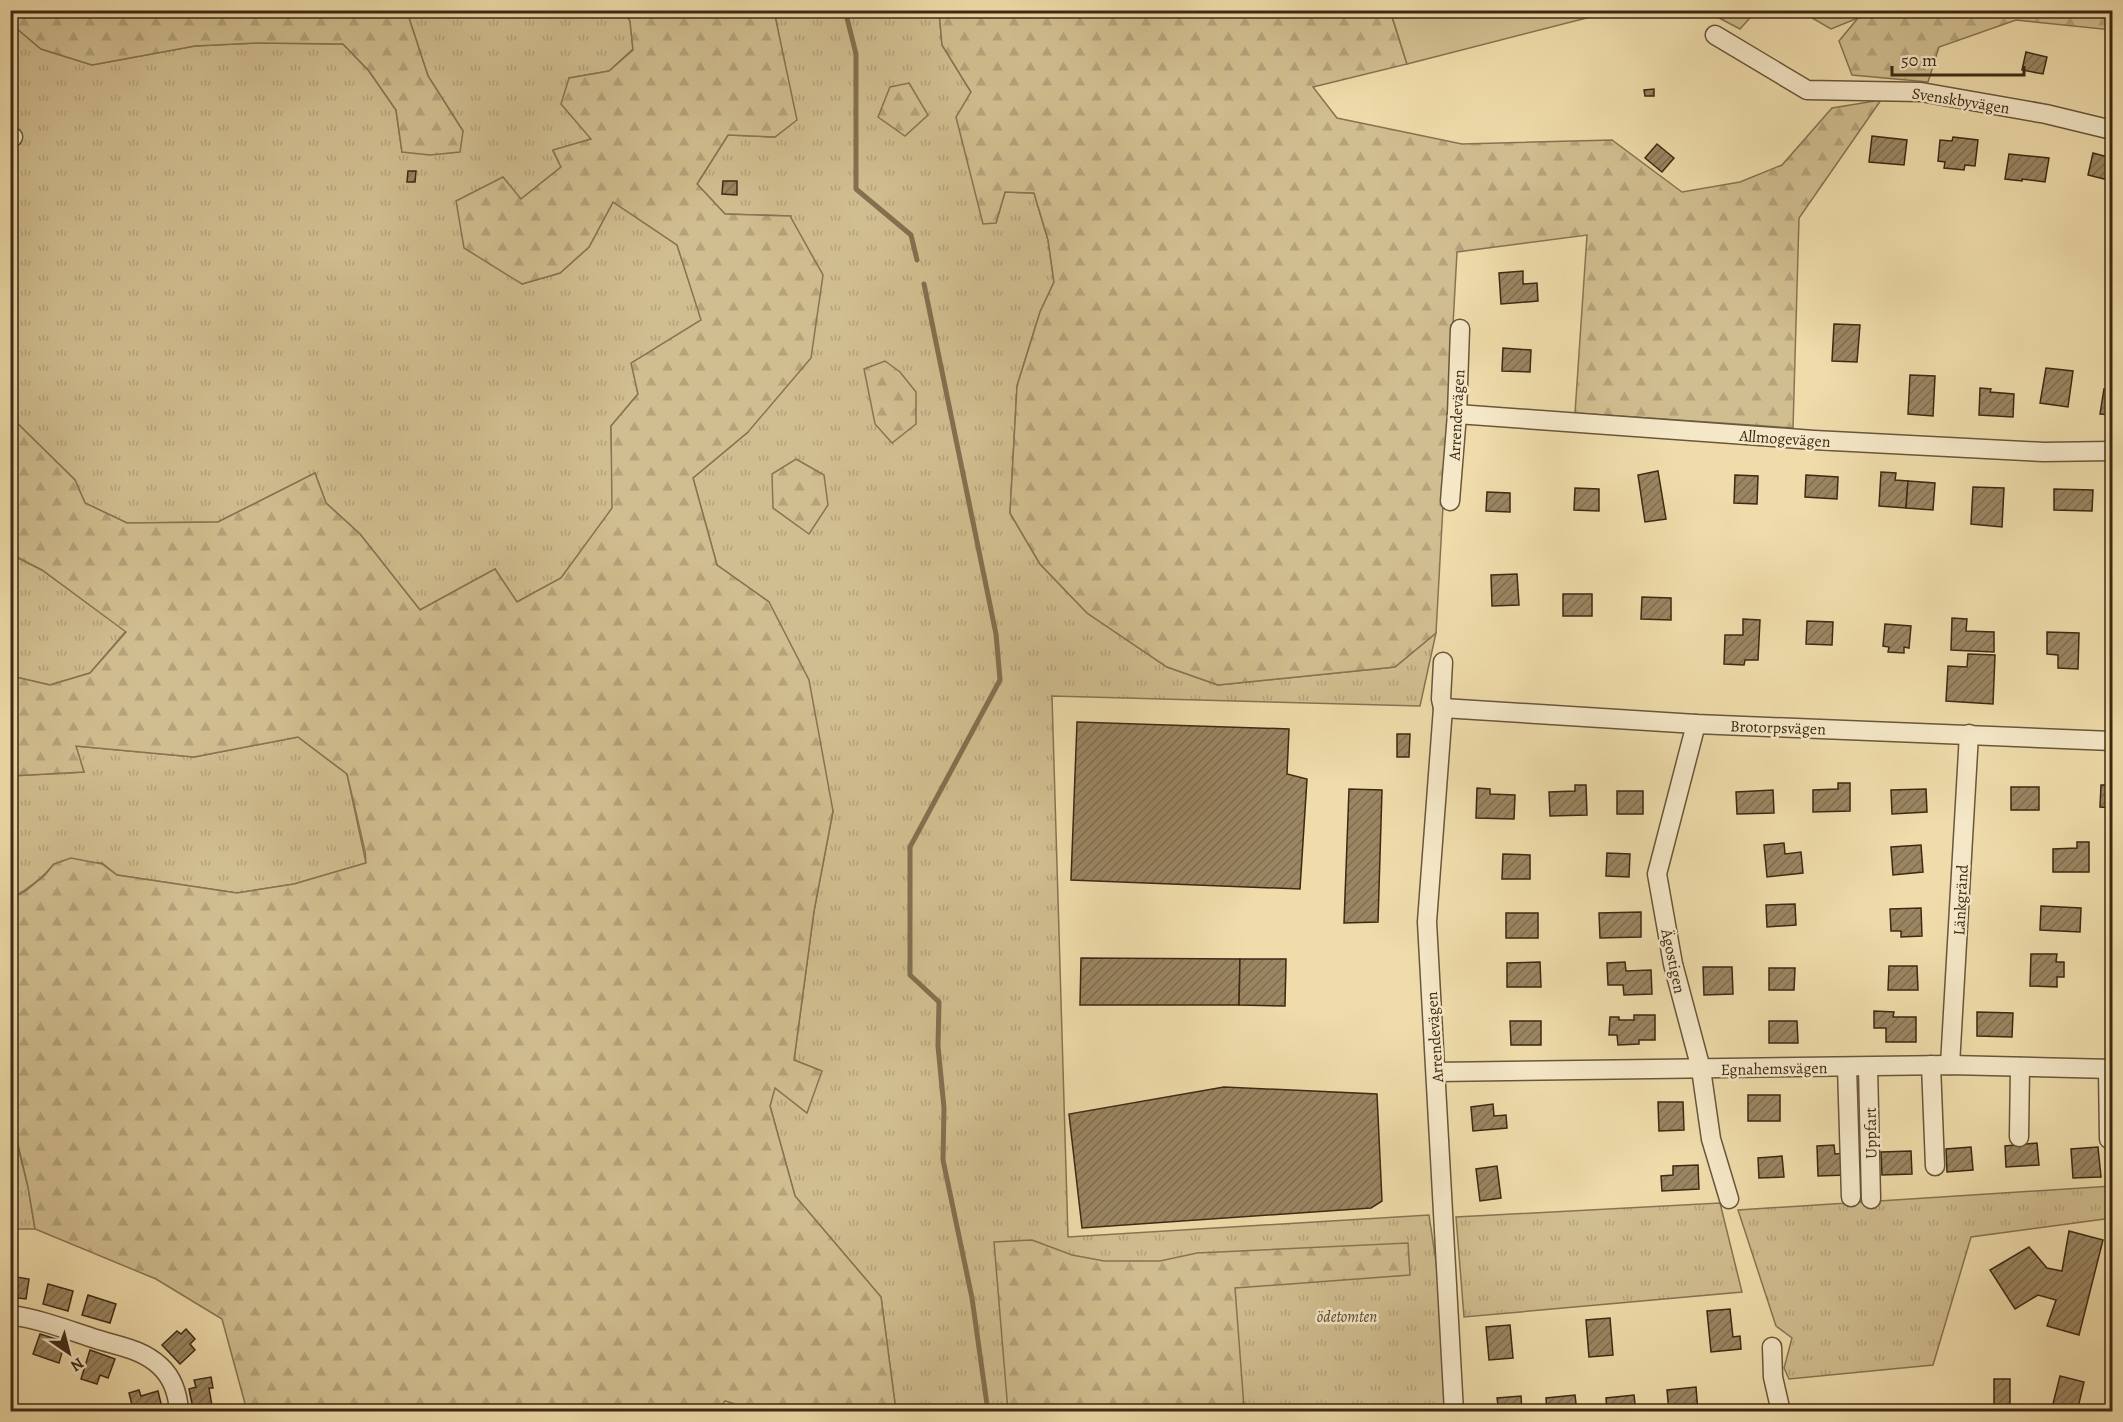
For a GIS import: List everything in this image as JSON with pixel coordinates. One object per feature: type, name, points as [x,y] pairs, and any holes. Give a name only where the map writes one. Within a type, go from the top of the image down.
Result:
[{"type":"street","name":"Svenskbyvägen","points":[[1715,35],[1807,90],[1921,92],[2046,114],[2112,130]]},
{"type":"street","name":"Arrendevägen","points":[[1450,501],[1457,414],[1460,329]]},
{"type":"street","name":"Allmogevägen","points":[[1457,414],[1814,440],[2044,452],[2112,452]]},
{"type":"street","name":"Arrendevägen","points":[[1443,662],[1441,699],[1443,708],[1427,922],[1454,1412]]},
{"type":"street","name":"Brotorpsvägen","points":[[1443,708],[1696,724],[2112,741]]},
{"type":"street","name":"Ägostigen","points":[[1696,724],[1657,874],[1673,964],[1701,1069],[1711,1139],[1729,1199]]},
{"type":"street","name":"Länkgränd","points":[[1950,1065],[1969,734]]},
{"type":"street","name":"Egnahemsvägen","points":[[1436,1072],[1931,1065],[2110,1069]]},
{"type":"street","points":[[1931,1065],[1935,1166]]},
{"type":"street","name":"Uppfart","points":[[1847,1067],[1851,1197]]},
{"type":"street","name":"Uppfart","points":[[1868,1067],[1871,1199]]},
{"type":"street","points":[[2019,1137],[2020,1067]]},
{"type":"street","points":[[2109,1139],[2110,1069]]},
{"type":"street","points":[[10,1315],[62,1328],[149,1357],[169,1376],[175,1388],[179,1412]]},
{"type":"street","points":[[1773,1347],[1773,1377],[1781,1412]]},
{"type":"green space","points":[[11,10],[137,10],[142,13],[152,10],[402,11],[408,15],[428,76],[463,131],[460,152],[430,155],[402,152],[396,110],[369,71],[343,44],[256,43],[195,46],[92,65],[41,49],[16,28],[11,28]]},
{"type":"green space","points":[[1390,10],[1614,11],[1407,64]]},
{"type":"green space","points":[[402,11],[624,11],[630,21],[633,49],[609,71],[569,78],[591,139],[553,151],[561,167],[521,199],[522,284],[560,273],[589,247],[613,202],[677,245],[702,320],[632,363],[638,394],[611,426],[613,508],[561,578],[517,602],[495,569],[420,610],[360,534],[326,503],[315,473],[218,522],[127,523],[85,503],[75,480],[11,417],[10,303],[16,291],[14,273],[11,270],[11,28],[16,28],[41,49],[92,65],[195,46],[256,43],[343,44],[369,71],[396,110],[402,152],[463,131],[428,76],[408,15]]},
{"type":"green space","points":[[624,11],[774,11],[797,120],[775,137],[728,135],[697,184],[725,214],[790,216],[823,275],[811,358],[748,432],[693,478],[717,565],[769,602],[809,680],[833,811],[814,911],[794,1060],[822,1071],[807,1113],[775,1088],[770,1106],[795,1196],[881,1297],[896,1411],[757,1411],[725,1401],[717,1412],[247,1411],[222,1319],[156,1279],[35,1229],[28,1187],[11,1115],[11,899],[27,890],[54,864],[71,858],[102,864],[117,875],[237,893],[294,884],[366,863],[347,774],[298,737],[194,757],[76,746],[84,772],[11,776],[11,676],[50,685],[90,673],[126,632],[42,570],[11,554],[11,417],[75,480],[85,503],[127,523],[218,522],[315,473],[326,503],[360,534],[420,610],[495,569],[517,602],[561,578],[612,508],[611,426],[638,394],[631,363],[701,320],[677,245],[613,202],[589,247],[560,273],[522,284],[464,248],[456,201],[503,177],[521,199],[561,167],[553,150],[591,139],[561,104],[569,78],[609,71],[633,50],[630,21]]},
{"type":"green space","name":"ödetomten","points":[[774,11],[939,11],[942,45],[971,92],[996,223],[1005,192],[1034,193],[1048,240],[1054,282],[1040,312],[1017,386],[1010,513],[1040,564],[1087,613],[1167,667],[1218,685],[1395,667],[1436,633],[1420,706],[1052,696],[1068,1237],[1429,1215],[1452,1369],[1454,1411],[896,1411],[881,1297],[795,1196],[770,1106],[774,1087],[806,1112],[821,1071],[794,1060],[814,911],[833,811],[769,602],[717,565],[693,478],[748,432],[791,216],[725,214],[697,184],[728,135],[775,137],[796,120]]},
{"type":"green space","points":[[939,11],[1390,11],[1407,64],[1313,87],[1337,118],[1462,144],[1612,140],[1682,192],[1740,182],[1782,165],[1832,108],[1881,100],[1799,218],[1793,428],[1575,413],[1587,235],[1457,252],[1436,633],[1395,667],[1218,685],[1167,667],[1087,613],[1040,564],[1010,513],[1017,386],[1040,312],[1054,282],[1048,240],[1034,193],[1005,192],[996,223],[983,224],[956,117],[971,92],[942,45]]},
{"type":"green space","points":[[1706,11],[1756,11],[1740,29]]},
{"type":"green space","points":[[1800,11],[1891,11],[1858,18],[1831,29]]},
{"type":"green space","points":[[1891,11],[2112,11],[2112,30],[2016,20],[1939,47],[1928,82],[1852,75],[1839,41],[1858,18]]},
{"type":"green space","points":[[909,83],[928,115],[905,136],[878,117],[890,87]]},
{"type":"green space","points":[[885,361],[900,372],[916,392],[916,424],[892,443],[875,424],[864,369]]},
{"type":"green space","points":[[796,459],[824,475],[828,505],[809,534],[773,508],[772,474]]},
{"type":"green space","points":[[10,554],[42,570],[126,631],[90,673],[50,685],[11,676]]},
{"type":"green space","points":[[298,737],[347,774],[366,863],[294,884],[237,893],[117,875],[102,863],[54,864],[34,883],[11,899],[10,776],[84,772],[75,746],[194,757]]},
{"type":"green space","points":[[10,1115],[28,1187],[35,1229],[11,1229]]},
{"type":"green space","points":[[2112,1186],[2112,1218],[1971,1237],[1933,1365],[1789,1379],[1784,1368],[1792,1338],[1776,1326],[1738,1210]]},
{"type":"green space","points":[[1720,1203],[1742,1292],[1464,1317],[1456,1217]]},
{"type":"green space","points":[[1032,1240],[1072,1255],[1104,1261],[1160,1261],[1197,1253],[1408,1243],[1410,1275],[1235,1288],[1244,1407],[1242,1411],[1008,1411],[994,1242]]},
{"type":"building","points":[[1469,10],[1486,10],[1471,15]]},
{"type":"building","points":[[2026,52],[2047,57],[2043,74],[2022,70]]},
{"type":"building","points":[[1654,89],[1654,96],[1645,96],[1644,90]]},
{"type":"building","points":[[1872,136],[1907,140],[1904,165],[1869,162]]},
{"type":"building","points":[[1953,137],[1978,140],[1975,166],[1965,165],[1964,170],[1944,168],[1945,162],[1938,161],[1940,140],[1952,141]]},
{"type":"building","points":[[1657,144],[1674,158],[1662,172],[1645,158]]},
{"type":"building","points":[[2093,153],[2112,158],[2112,181],[2088,175]]},
{"type":"building","points":[[2009,154],[2049,158],[2045,182],[2005,179]]},
{"type":"building","points":[[408,171],[416,171],[415,182],[407,182]]},
{"type":"building","points":[[723,181],[737,181],[737,195],[722,194]]},
{"type":"building","points":[[1523,271],[1523,284],[1537,283],[1538,301],[1501,304],[1499,273]]},
{"type":"building","points":[[1834,324],[1860,325],[1857,362],[1832,361]]},
{"type":"building","points":[[1503,348],[1531,350],[1530,372],[1502,371]]},
{"type":"building","points":[[2046,368],[2073,371],[2068,407],[2040,403]]},
{"type":"building","points":[[1910,375],[1935,376],[1933,416],[1908,414]]},
{"type":"building","points":[[1980,388],[1991,389],[1990,392],[2014,394],[2013,417],[1979,415]]},
{"type":"building","points":[[2104,389],[2112,391],[2112,415],[2100,414]]},
{"type":"building","points":[[1658,471],[1666,519],[1645,522],[1638,475]]},
{"type":"building","points":[[1881,472],[1896,473],[1895,480],[1908,481],[1906,508],[1879,506]]},
{"type":"building","points":[[1735,475],[1758,476],[1757,504],[1734,503]]},
{"type":"building","points":[[1806,475],[1838,477],[1837,499],[1805,497]]},
{"type":"building","points":[[1908,481],[1935,483],[1933,510],[1906,508]]},
{"type":"building","points":[[1973,487],[2004,488],[2002,527],[1971,524]]},
{"type":"building","points":[[1575,488],[1599,489],[1599,511],[1574,510]]},
{"type":"building","points":[[2054,489],[2093,490],[2092,511],[2054,510]]},
{"type":"building","points":[[1487,492],[1510,493],[1510,512],[1486,511]]},
{"type":"building","points":[[1517,574],[1519,605],[1492,606],[1491,575]]},
{"type":"building","points":[[1563,594],[1592,594],[1592,616],[1563,616]]},
{"type":"building","points":[[1642,597],[1671,598],[1671,620],[1641,619]]},
{"type":"building","points":[[1952,618],[1967,619],[1966,631],[1994,632],[1994,652],[1951,650]]},
{"type":"building","points":[[1743,619],[1760,620],[1758,660],[1745,660],[1744,665],[1724,664],[1725,635],[1743,635]]},
{"type":"building","points":[[1807,621],[1833,622],[1832,645],[1806,644]]},
{"type":"building","points":[[1885,624],[1911,626],[1909,648],[1904,647],[1904,653],[1888,652],[1889,647],[1883,646]]},
{"type":"building","points":[[2047,632],[2079,633],[2078,669],[2058,668],[2058,655],[2047,654]]},
{"type":"building","points":[[1968,654],[1995,655],[1993,704],[1946,701],[1948,666],[1967,667]]},
{"type":"building","points":[[1077,722],[1289,729],[1287,774],[1307,779],[1300,889],[1071,880]]},
{"type":"building","points":[[1397,734],[1410,734],[1409,757],[1397,757]]},
{"type":"building","points":[[1838,783],[1850,783],[1850,811],[1813,812],[1813,790],[1838,789]]},
{"type":"building","points":[[1575,785],[1586,785],[1587,815],[1550,816],[1549,792],[1575,791]]},
{"type":"building","points":[[2101,785],[2112,785],[2112,808],[2100,807]]},
{"type":"building","points":[[2011,787],[2039,787],[2039,810],[2011,810]]},
{"type":"building","points":[[1477,788],[1490,789],[1490,794],[1515,795],[1514,819],[1476,818]]},
{"type":"building","points":[[1349,789],[1382,790],[1378,922],[1344,923]]},
{"type":"building","points":[[1926,789],[1927,812],[1892,814],[1891,790]]},
{"type":"building","points":[[1773,790],[1774,813],[1737,814],[1736,792]]},
{"type":"building","points":[[1617,791],[1643,791],[1643,814],[1617,814]]},
{"type":"building","points":[[2077,842],[2089,842],[2089,872],[2053,872],[2053,849],[2077,848]]},
{"type":"building","points":[[1784,843],[1785,854],[1801,852],[1803,873],[1767,877],[1764,845]]},
{"type":"building","points":[[1921,845],[1923,872],[1893,875],[1891,847]]},
{"type":"building","points":[[1607,853],[1630,854],[1629,877],[1606,876]]},
{"type":"building","points":[[1503,854],[1530,855],[1530,879],[1502,879]]},
{"type":"building","points":[[1795,904],[1796,925],[1767,927],[1766,905]]},
{"type":"building","points":[[2041,906],[2081,908],[2080,932],[2040,930]]},
{"type":"building","points":[[1921,908],[1922,936],[1901,937],[1901,931],[1891,931],[1890,909]]},
{"type":"building","points":[[1641,912],[1641,937],[1600,938],[1599,913]]},
{"type":"building","points":[[1506,913],[1538,913],[1538,938],[1506,938]]},
{"type":"building","points":[[2031,954],[2057,954],[2056,962],[2064,962],[2064,977],[2057,977],[2057,987],[2030,986]]},
{"type":"building","points":[[1081,958],[1240,959],[1239,1005],[1080,1005]]},
{"type":"building","points":[[1240,959],[1286,959],[1285,1006],[1239,1005]]},
{"type":"building","points":[[1540,962],[1541,987],[1507,987],[1507,963]]},
{"type":"building","points":[[1625,962],[1626,971],[1651,970],[1652,994],[1624,995],[1623,985],[1608,985],[1607,963]]},
{"type":"building","points":[[1889,966],[1917,966],[1918,990],[1888,990]]},
{"type":"building","points":[[1703,967],[1732,967],[1733,994],[1704,995]]},
{"type":"building","points":[[1769,968],[1795,968],[1794,990],[1769,990]]},
{"type":"building","points":[[1874,1011],[1894,1012],[1893,1017],[1916,1017],[1916,1042],[1886,1042],[1886,1028],[1874,1028]]},
{"type":"building","points":[[1977,1012],[2013,1013],[2012,1037],[1977,1036]]},
{"type":"building","points":[[1634,1015],[1655,1015],[1655,1040],[1639,1040],[1639,1044],[1618,1045],[1617,1035],[1609,1035],[1610,1017],[1619,1017],[1619,1020],[1634,1020]]},
{"type":"building","points":[[1510,1021],[1541,1021],[1541,1045],[1511,1045]]},
{"type":"building","points":[[1769,1021],[1797,1021],[1798,1043],[1769,1043]]},
{"type":"building","points":[[1224,1087],[1377,1094],[1382,1201],[1371,1208],[1082,1228],[1069,1114]]},
{"type":"building","points":[[1748,1095],[1780,1095],[1780,1121],[1748,1121]]},
{"type":"building","points":[[1658,1102],[1683,1102],[1684,1130],[1659,1131]]},
{"type":"building","points":[[1493,1104],[1494,1116],[1506,1115],[1507,1128],[1473,1131],[1471,1107]]},
{"type":"building","points":[[2037,1143],[2039,1165],[2006,1167],[2005,1146]]},
{"type":"building","points":[[1834,1145],[1835,1154],[1846,1153],[1847,1175],[1818,1176],[1817,1146]]},
{"type":"building","points":[[1971,1147],[1973,1170],[1947,1172],[1946,1149]]},
{"type":"building","points":[[2098,1147],[2101,1177],[2073,1178],[2071,1149]]},
{"type":"building","points":[[1911,1151],[1912,1174],[1882,1175],[1881,1152]]},
{"type":"building","points":[[1782,1156],[1784,1177],[1759,1178],[1758,1158]]},
{"type":"building","points":[[1698,1165],[1699,1189],[1662,1191],[1661,1176],[1673,1175],[1673,1166]]},
{"type":"building","points":[[1497,1166],[1501,1198],[1480,1201],[1476,1169]]},
{"type":"building","points":[[2069,1231],[2103,1240],[2079,1335],[2047,1326],[2056,1300],[2038,1295],[2015,1309],[1990,1270],[2029,1247],[2047,1268],[2062,1271]]},
{"type":"building","points":[[10,1276],[29,1279],[26,1299],[10,1297]]},
{"type":"building","points":[[48,1284],[73,1291],[68,1311],[43,1304]]},
{"type":"building","points":[[88,1295],[116,1304],[110,1323],[82,1315]]},
{"type":"building","points":[[1730,1309],[1733,1337],[1740,1336],[1741,1349],[1711,1352],[1707,1311]]},
{"type":"building","points":[[1610,1318],[1613,1355],[1589,1357],[1586,1320]]},
{"type":"building","points":[[1510,1325],[1513,1358],[1489,1360],[1486,1327]]},
{"type":"building","points":[[186,1329],[195,1339],[190,1344],[195,1350],[180,1364],[162,1345],[177,1331],[181,1334]]},
{"type":"building","points":[[40,1334],[65,1342],[59,1363],[33,1354]]},
{"type":"building","points":[[90,1350],[115,1359],[108,1378],[100,1375],[97,1384],[81,1379]]},
{"type":"building","points":[[2060,1376],[2084,1382],[2077,1412],[2051,1412]]},
{"type":"building","points":[[211,1377],[213,1388],[209,1388],[212,1406],[193,1409],[189,1389],[196,1387],[194,1380]]},
{"type":"building","points":[[1994,1379],[2010,1379],[2010,1406],[2027,1406],[2027,1412],[1994,1412]]},
{"type":"building","points":[[1696,1387],[1698,1412],[1669,1412],[1667,1390]]},
{"type":"building","points":[[139,1390],[141,1396],[158,1391],[163,1412],[142,1412],[140,1407],[133,1409],[129,1393]]},
{"type":"building","points":[[1575,1395],[1577,1412],[1547,1412],[1546,1398]]},
{"type":"building","points":[[1634,1395],[1636,1412],[1607,1412],[1606,1398]]},
{"type":"building","points":[[1521,1396],[1522,1412],[1499,1412],[1497,1398]]},
{"type":"waterway","points":[[845,10],[856,54],[856,189],[911,235],[917,260]]},
{"type":"waterway","points":[[924,284],[996,634],[1000,680],[910,847],[910,975],[939,1002],[938,1046],[944,1108],[943,1160],[972,1298],[988,1412]]}]
